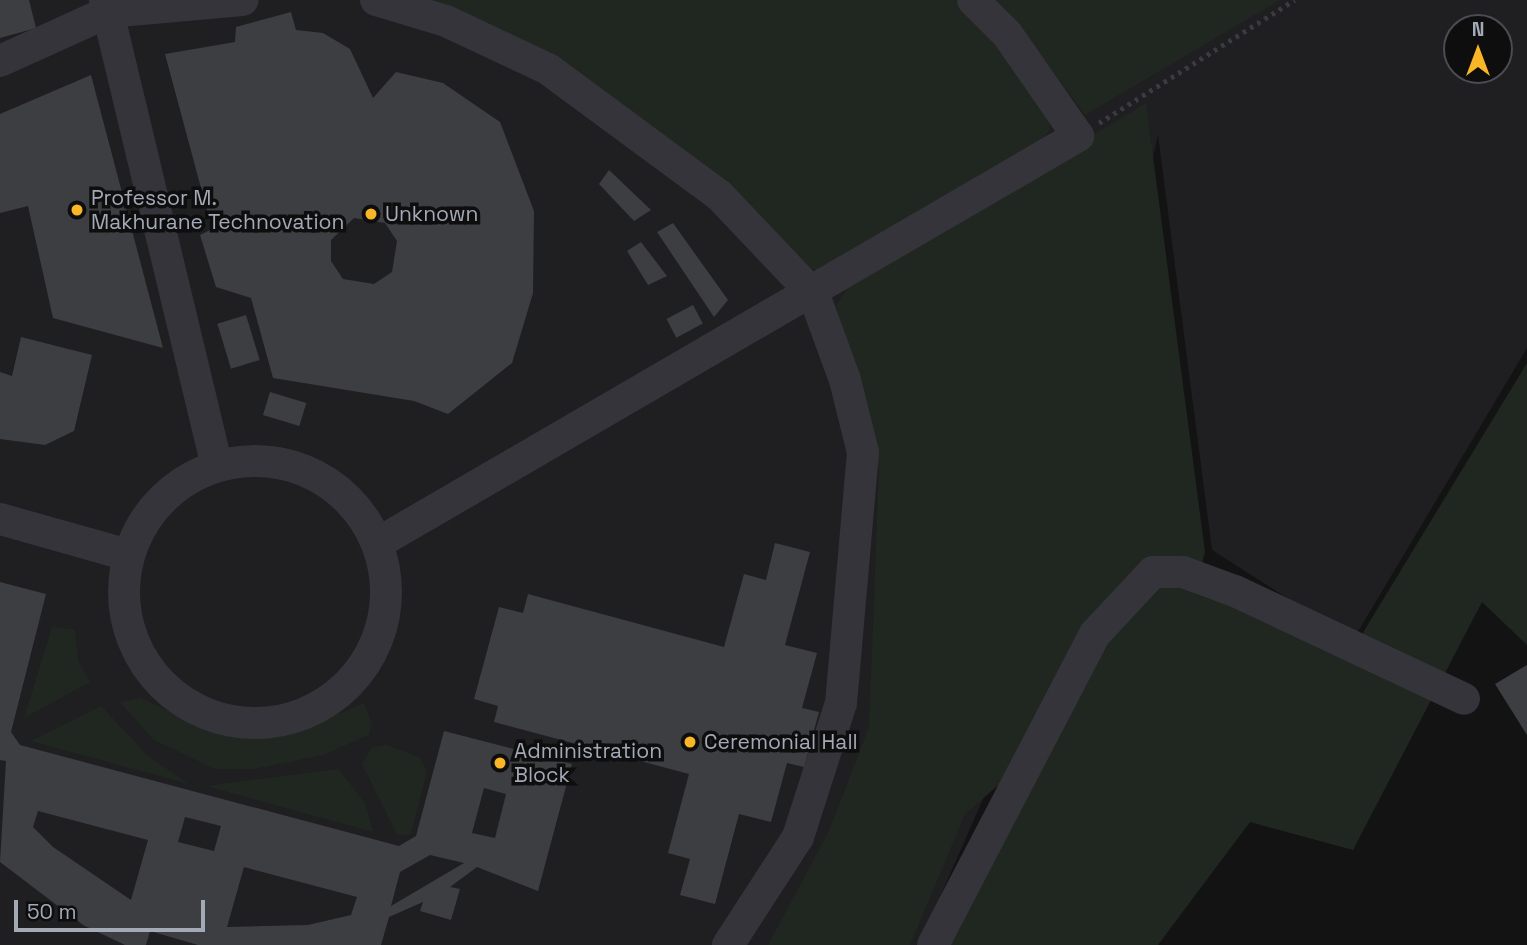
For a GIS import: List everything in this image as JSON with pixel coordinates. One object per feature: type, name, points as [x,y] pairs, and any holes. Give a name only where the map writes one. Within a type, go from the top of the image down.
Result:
[{"type":"lane","points":[[0,61],[106,6],[242,0]]},
{"type":"lane","points":[[376,0],[495,43],[613,112],[719,195],[814,295],[845,380],[863,452],[841,703],[798,837],[728,945]]},
{"type":"lane","points":[[377,543],[814,295],[1079,136],[1007,33],[973,0]]},
{"type":"lane","points":[[106,6],[217,466]]},
{"type":"lane","points":[[281,463],[322,478],[355,506],[377,543],[386,607],[363,667],[313,709],[261,722],[207,714],[154,677],[126,619],[128,555],[161,499],[217,466],[281,463]]},
{"type":"lane","points":[[0,519],[128,555]]},
{"type":"lane","points":[[933,945],[1095,634],[1153,572],[1183,572],[1234,591],[1464,699]]},
{"type":"path","points":[[1079,136],[1294,0]]},
{"type":"shaded area","points":[[0,0],[1527,0],[1527,348],[1353,640],[1212,550],[1158,135],[1037,676],[919,945],[0,945]]},
{"type":"shaded area","points":[[405,0],[960,0],[999,39],[1050,118],[1049,130],[1043,143],[816,270],[804,268],[723,192]]},
{"type":"shaded area","points":[[991,0],[1280,0],[1085,115],[1021,28]]},
{"type":"shaded area","points":[[1146,103],[1205,552],[1200,571],[1155,563],[1011,774],[965,814],[910,945],[768,945],[829,831],[869,727],[879,468],[836,306],[851,282]]},
{"type":"shaded area","points":[[1527,363],[1527,645],[1482,602],[1353,850],[1250,822],[1158,945],[943,945],[1101,641],[1138,595],[1186,579],[1350,654]]},
{"type":"shaded area","points":[[52,627],[75,630],[78,660],[90,682],[24,718]]},
{"type":"shaded area","points":[[140,698],[219,733],[297,732],[364,703],[372,724],[369,735],[323,755],[254,769],[215,769],[154,740],[120,702]]},
{"type":"shaded area","points":[[101,706],[148,756],[189,784],[31,741]]},
{"type":"shaded area","points":[[387,745],[419,757],[427,771],[411,834],[397,835],[362,764],[372,747]]},
{"type":"shaded area","points":[[339,769],[366,805],[373,832],[206,786]]},
{"type":"building","points":[[0,0],[29,0],[36,28],[0,38]]},
{"type":"building","name":"Unknown","points":[[291,12],[296,30],[323,33],[350,49],[373,98],[396,72],[443,83],[500,122],[534,211],[533,293],[512,363],[448,414],[414,401],[273,378],[251,298],[216,287],[200,235],[212,229],[165,54],[235,42],[236,27]],"holes":[[[354,218],[385,223],[397,241],[392,272],[374,284],[343,279],[331,261],[331,240]]]},
{"type":"building","name":"Professor M. Makhurane Technovation","points":[[91,75],[163,348],[53,318],[28,206],[0,213],[0,114]]},
{"type":"building","points":[[609,170],[651,210],[634,221],[599,184]]},
{"type":"building","points":[[673,223],[728,300],[714,317],[657,232]]},
{"type":"building","points":[[641,242],[667,276],[648,285],[627,251]]},
{"type":"building","points":[[693,305],[703,324],[676,338],[667,319]]},
{"type":"building","points":[[246,315],[260,360],[231,369],[217,324]]},
{"type":"building","points":[[21,337],[92,355],[74,431],[45,445],[0,439],[0,372],[12,376]]},
{"type":"building","points":[[270,392],[306,403],[299,426],[263,415]]},
{"type":"building","name":"Ceremonial Hall","points":[[775,543],[810,552],[785,645],[817,653],[802,708],[819,712],[804,767],[787,763],[771,822],[739,814],[715,904],[680,895],[690,859],[668,853],[689,774],[494,722],[498,706],[474,699],[499,607],[523,613],[528,594],[724,647],[744,574],[766,580]]},
{"type":"building","name":"Administration Block","points":[[0,582],[46,594],[11,732],[20,745],[399,846],[416,836],[444,731],[572,764],[538,891],[477,867],[450,887],[460,889],[451,920],[420,911],[423,902],[389,917],[381,945],[198,945],[150,931],[146,945],[125,945],[83,925],[0,862],[6,761],[0,760]],"holes":[[[484,788],[506,794],[495,838],[472,833]],[[38,811],[148,840],[131,900],[53,847],[33,827]],[[185,817],[221,826],[214,851],[178,842]],[[430,855],[464,863],[391,906],[400,872]],[[244,867],[357,897],[351,915],[308,925],[227,927]]]},
{"type":"building","points":[[1527,665],[1527,735],[1495,684]]},
{"type":"place","name":"Professor M. Makhurane Technovation","points":[[77,210]]},
{"type":"place","name":"Unknown","points":[[371,214]]},
{"type":"place","name":"Ceremonial Hall","points":[[690,742]]},
{"type":"place","name":"Administration Block","points":[[500,763]]}]
